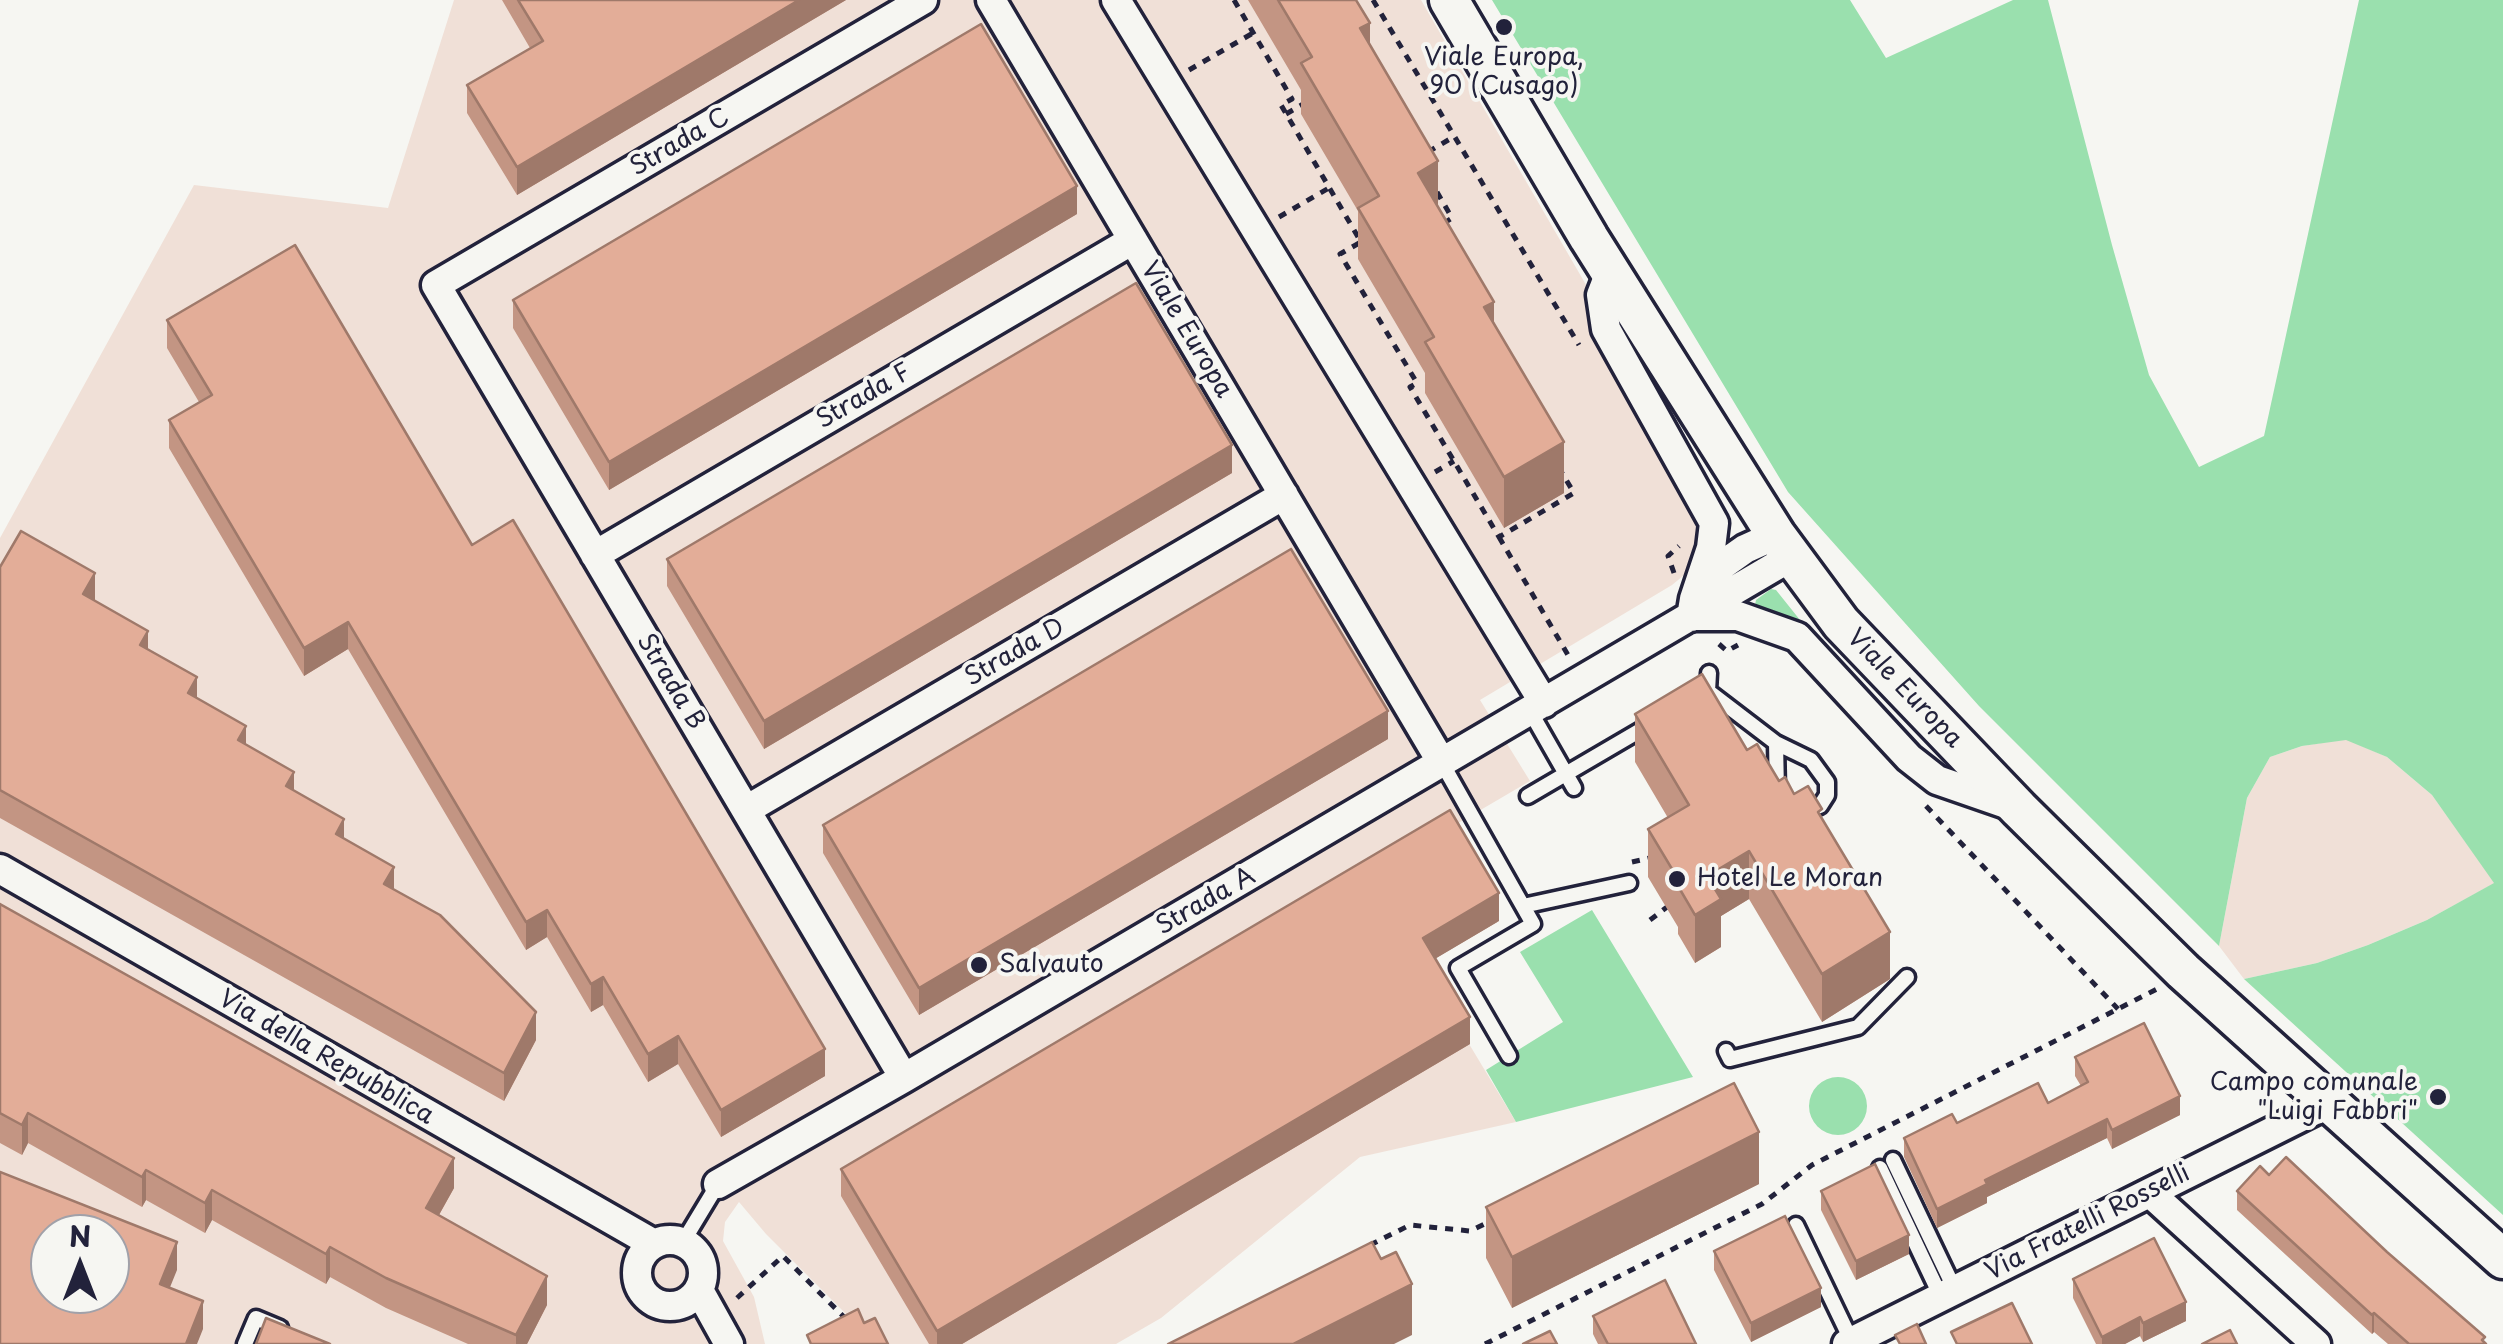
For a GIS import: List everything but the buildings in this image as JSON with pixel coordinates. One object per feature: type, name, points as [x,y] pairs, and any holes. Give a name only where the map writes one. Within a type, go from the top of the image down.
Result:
[{"type":"main road","name":"Viale Europa","points":[[1449,0],[1610,272],[1783,546],[1840,623],[2019,809],[2184,971],[2503,1260]]},
{"type":"street","name":"Strada C","points":[[436,286],[923,0]]},
{"type":"street","name":"Viale Europa","points":[[991,0],[1442,763]]},
{"type":"street","points":[[1116,0],[1537,707]]},
{"type":"street","name":"Strada F","points":[[596,555],[1133,240]]},
{"type":"street","points":[[1610,272],[1601,294],[1606,330],[1714,523],[1711,548],[1691,616],[1738,616],[1797,637],[1909,758],[1937,780],[2019,809]]},
{"type":"street","name":"Strada B","points":[[436,286],[904,1078]]},
{"type":"street","name":"Strada D","points":[[746,810],[1284,495]]},
{"type":"street","name":"Strada A","points":[[718,1184],[1691,616],[1783,546]]},
{"type":"street","name":"Via della Repubblica","points":[[0,869],[654,1244]]},
{"type":"street","name":"Via Fratelli Rosselli","points":[[1850,1343],[2329,1103]]},
{"type":"street","points":[[2150,1192],[2316,1344]]},
{"type":"street","points":[[664,1240],[683,1242],[700,1258],[704,1268],[699,1290],[683,1304],[660,1306],[650,1300],[638,1282],[639,1260],[654,1244],[664,1240]]},
{"type":"street","points":[[699,1290],[729,1344]]},
{"type":"lane","points":[[1708,691],[1709,673]]},
{"type":"lane","points":[[1692,700],[1708,691]]},
{"type":"lane","points":[[1708,691],[1776,743],[1821,770],[1827,782],[1827,795],[1820,806],[1808,812],[1794,812],[1783,804],[1776,777],[1776,743]]},
{"type":"lane","points":[[1537,707],[1574,788]]},
{"type":"lane","points":[[1528,796],[1660,719]]},
{"type":"lane","points":[[1442,763],[1534,924],[1458,968],[1508,1056]]},
{"type":"lane","points":[[1523,906],[1629,883]]},
{"type":"lane","points":[[1726,1051],[1730,1060],[1858,1026],[1907,977]]},
{"type":"lane","points":[[1886,1164],[1948,1294]]},
{"type":"lane","points":[[683,1242],[718,1184]]},
{"type":"lane","points":[[1796,1225],[1850,1343]]},
{"type":"lane","points":[[244,1344],[256,1318],[302,1338]]},
{"type":"path","points":[[1234,0],[1292,98]]},
{"type":"path","points":[[1373,0],[1585,355]]},
{"type":"path","points":[[1165,84],[1254,33]]},
{"type":"path","points":[[1303,93],[1281,105],[1361,242],[1340,254],[1417,383]]},
{"type":"path","points":[[1286,114],[1308,102]]},
{"type":"path","points":[[1417,158],[1455,136]]},
{"type":"path","points":[[1255,231],[1329,188]]},
{"type":"path","points":[[1434,188],[1452,218],[1434,229]]},
{"type":"path","points":[[1428,377],[1410,387],[1583,680]]},
{"type":"path","points":[[1414,394],[1432,384]]},
{"type":"path","points":[[1499,537],[1574,493],[1555,461]]},
{"type":"path","points":[[1682,537],[1678,550],[1668,556],[1691,616]]},
{"type":"path","points":[[1620,868],[1642,857],[1663,860]]},
{"type":"path","points":[[1650,920],[1676,897]]},
{"type":"path","points":[[1484,1344],[1762,1204],[1812,1164],[2159,988]]},
{"type":"path","points":[[1366,1247],[1410,1224],[1470,1231],[1499,1217]]},
{"type":"path","points":[[717,1318],[782,1256],[858,1331]]},
{"type":"shaded area","points":[[454,0],[1421,0],[1589,290],[1700,513],[1700,544],[1689,571],[1480,700],[1530,781],[1368,876],[1516,1122],[1360,1157],[1161,1318],[1116,1344],[876,1344],[739,1202],[725,1222],[723,1241],[754,1297],[765,1344],[0,1344],[0,538],[194,185],[388,208]]},
{"type":"shaded area","points":[[2346,739],[2387,757],[2432,795],[2495,883],[2427,920],[2368,945],[2317,963],[2244,979],[2219,946],[2247,798],[2270,757],[2302,746]]},
{"type":"green space","points":[[1492,0],[1850,0],[1886,58],[2013,0],[2048,0],[2149,375],[2199,467],[2264,436],[2359,0],[2503,0],[2503,1215],[2244,979],[2317,963],[2368,945],[2427,920],[2494,883],[2432,795],[2387,757],[2346,740],[2302,746],[2270,757],[2247,798],[2219,946],[1979,706],[1788,492]]},
{"type":"green space","points":[[1771,589],[1776,590],[1804,625],[1755,605]]},
{"type":"green space","points":[[1592,910],[1693,1077],[1516,1122],[1486,1070],[1563,1022],[1520,952]]},
{"type":"green space","points":[[1838,1077],[1859,1085],[1867,1106],[1859,1127],[1838,1135],[1817,1127],[1809,1106],[1817,1085]]},
{"type":"place","name":"Viale Europa, 90 (Cusago)","points":[[1504,27]]},
{"type":"place","name":"Hotel Le Moran","points":[[1677,879]]},
{"type":"place","name":"Salvauto","points":[[979,965]]},
{"type":"place","name":"Campo comunale \"Luigi Fabbri\"","points":[[2438,1097]]}]
